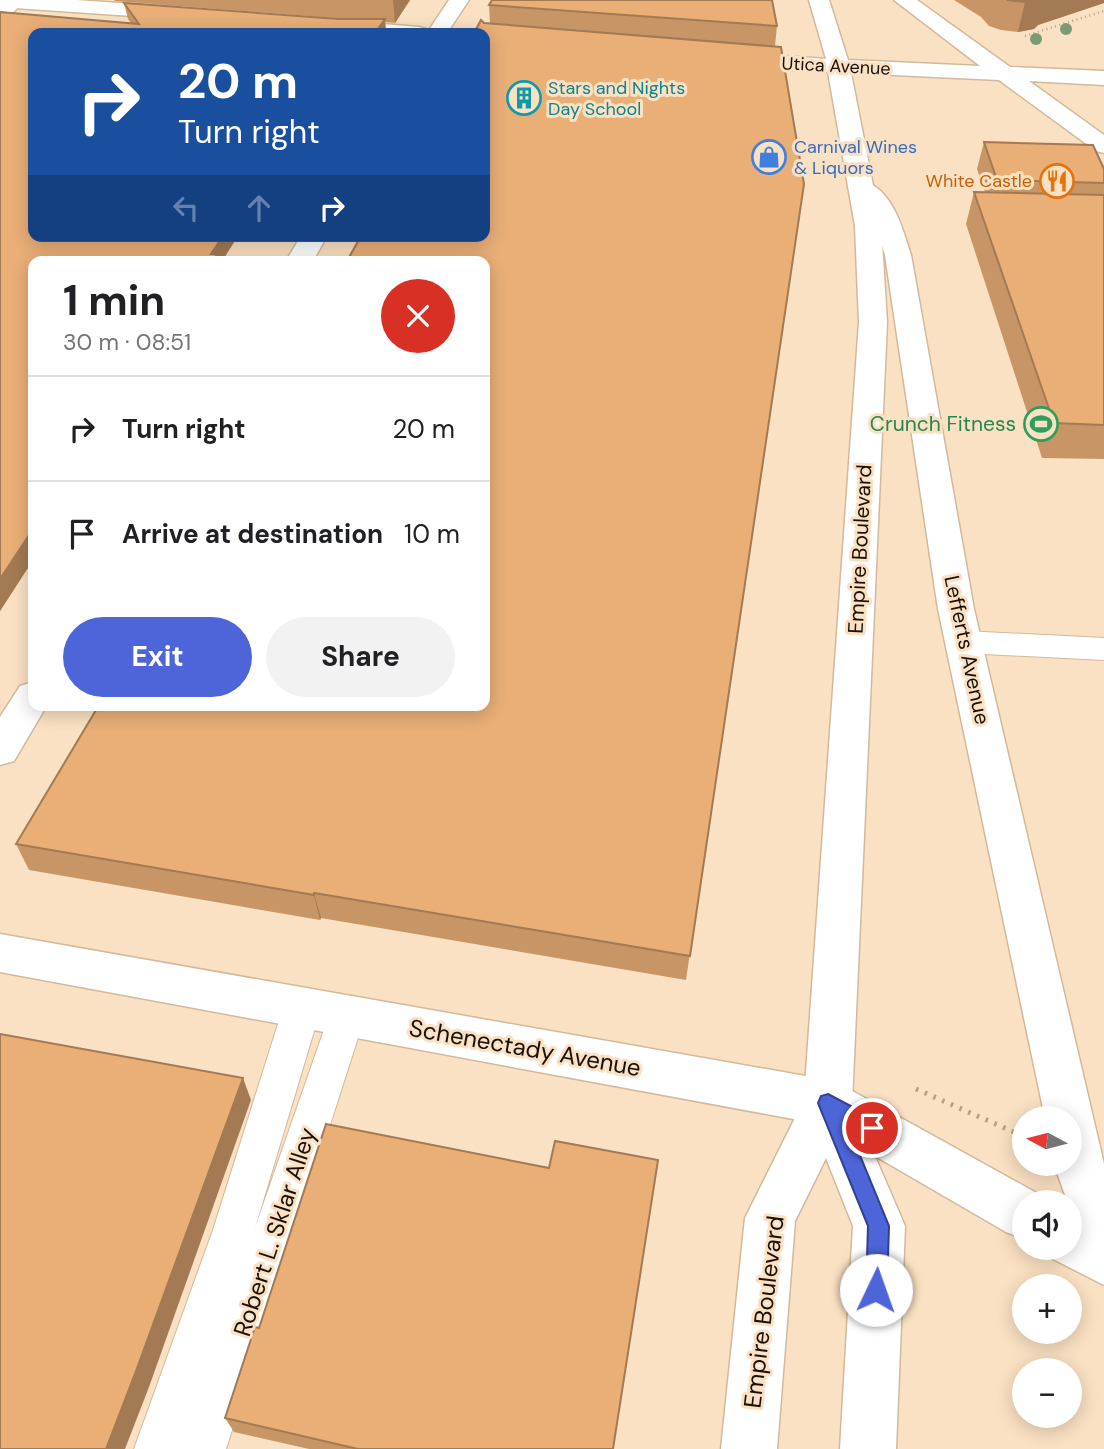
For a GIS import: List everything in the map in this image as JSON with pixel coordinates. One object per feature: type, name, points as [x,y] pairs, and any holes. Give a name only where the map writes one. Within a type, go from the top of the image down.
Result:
[{"type":"main road","points":[[440,28],[459,0]]},
{"type":"main road","name":"Empire Boulevard","points":[[749,1449],[770,1218],[828,1103],[873,322],[868,226],[834,43],[819,0]]},
{"type":"main road","points":[[904,0],[969,46],[1001,74],[1104,146]]},
{"type":"main road","points":[[7,5],[199,15]]},
{"type":"main road","points":[[314,24],[361,28]]},
{"type":"main road","name":"Utica Avenue","points":[[705,57],[1104,78]]},
{"type":"main road","name":"Lefferts Avenue","points":[[861,188],[884,211],[898,255],[956,609],[1066,1106]]},
{"type":"main road","points":[[0,750],[28,704]]},
{"type":"main road","name":"Schenectady Avenue","points":[[0,953],[828,1103],[1012,1207]]},
{"type":"main road","name":"Empire Boulevard","points":[[828,1103],[879,1226],[868,1449]]},
{"type":"main road","name":"Lefferts Avenue","points":[[1082,1172],[1104,1235]]},
{"type":"main road","points":[[1082,1247],[1104,1259]]},
{"type":"lane","points":[[964,642],[1104,649]]},
{"type":"lane","points":[[157,1449],[202,1326],[302,1008]]},
{"type":"lane","name":"Robert L. Sklar Alley","points":[[203,1449],[346,1016]]},
{"type":"path","points":[[1020,38],[1104,11]]},
{"type":"path","points":[[911,1087],[1012,1132]]},
{"type":"building","points":[[492,0],[772,0],[777,26],[489,5]]},
{"type":"building","points":[[124,3],[338,19],[385,19],[379,28],[28,28],[28,242],[219,242],[211,254],[217,254],[216,256],[28,256],[28,537],[0,579],[0,12],[139,24]]},
{"type":"building","points":[[481,20],[484,23],[781,47],[804,184],[690,956],[16,844],[95,711],[490,711],[490,256],[350,256],[358,242],[490,242],[490,28],[477,28]]},
{"type":"building","points":[[984,142],[1093,145],[1104,169],[1104,183],[997,180]]},
{"type":"building","points":[[974,192],[1104,195],[1104,425],[1054,423]]},
{"type":"building","points":[[0,1034],[243,1078],[106,1449],[0,1449]]},
{"type":"building","points":[[326,1124],[549,1168],[555,1141],[658,1160],[613,1449],[358,1449],[225,1418],[255,1327],[259,1328]]},
{"type":"place","name":"Stars and Nights Day School","points":[[524,98]]},
{"type":"place","name":"Carnival Wines & Liquors","points":[[769,157]]},
{"type":"place","name":"White Castle","points":[[1057,181]]},
{"type":"place","name":"Crunch Fitness","points":[[1041,424]]},
{"type":"route","points":[[872,1128],[828,1103],[879,1226],[876,1290]]}]
